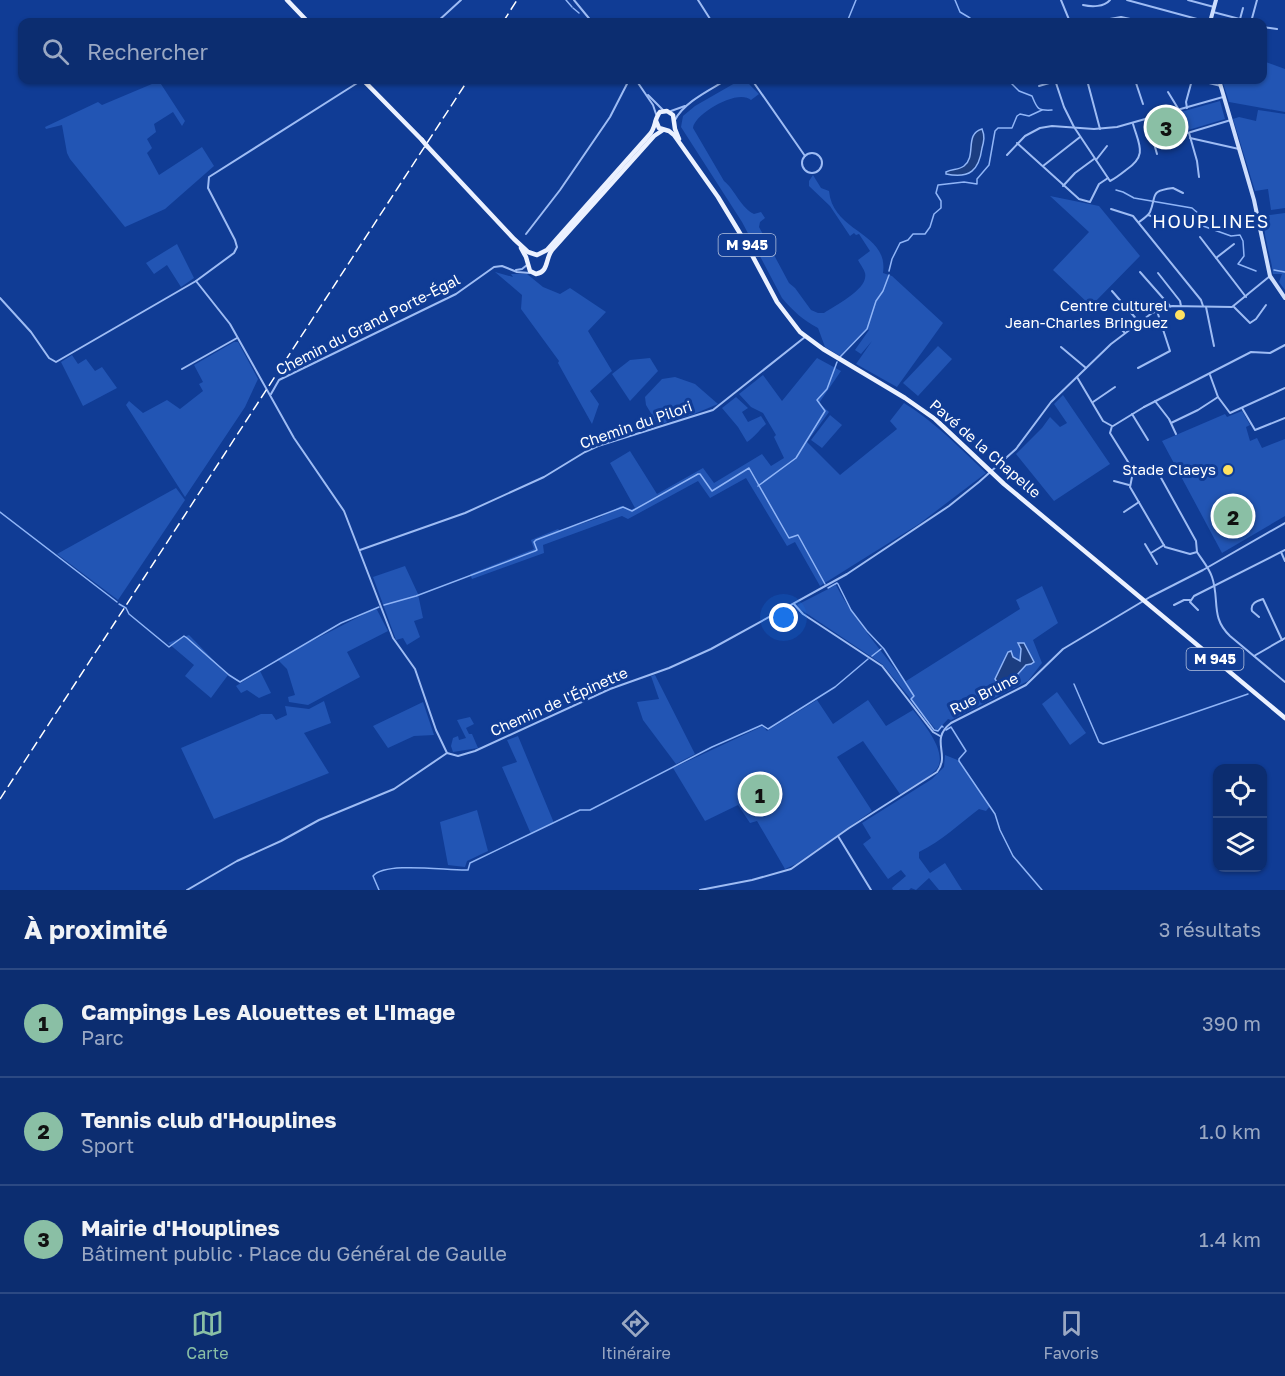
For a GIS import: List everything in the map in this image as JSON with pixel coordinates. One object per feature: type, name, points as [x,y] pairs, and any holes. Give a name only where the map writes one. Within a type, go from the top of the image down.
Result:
[{"type":"main road","points":[[286,0],[304,18]]},
{"type":"main road","points":[[1210,18],[1216,0]]},
{"type":"main road","points":[[368,84],[514,239],[526,250],[543,257],[546,262]]},
{"type":"main road","points":[[1221,86],[1255,204],[1270,276],[1285,298]]},
{"type":"main road","points":[[527,263],[530,258],[544,253],[550,247],[638,149],[654,129],[659,113],[667,111]]},
{"type":"main road","name":"Pavé de la Chapelle","points":[[667,111],[673,115],[675,130],[684,147],[729,214],[781,308],[805,337],[926,412],[991,472],[1285,718]]},
{"type":"main road","name":"Pavé de la Chapelle","points":[[656,119],[658,126],[684,147]]},
{"type":"main road","points":[[514,239],[524,253],[528,269],[534,273],[543,272],[548,255],[554,247],[654,136],[672,127],[675,122]]},
{"type":"street","points":[[441,18],[461,0]]},
{"type":"street","points":[[574,0],[589,18]]},
{"type":"street","points":[[698,0],[709,18]]},
{"type":"street","points":[[1062,0],[1069,18]]},
{"type":"street","points":[[1083,5],[1094,7],[1107,4],[1110,0]]},
{"type":"street","points":[[1127,0],[1194,18]]},
{"type":"street","points":[[1188,0],[1237,18]]},
{"type":"street","points":[[1252,18],[1257,0]]},
{"type":"street","points":[[1240,18],[1243,8]]},
{"type":"street","points":[[1267,28],[1277,29]]},
{"type":"street","points":[[0,298],[31,332],[49,358],[56,362],[196,281],[232,254],[237,247],[208,188],[207,180],[210,176],[357,84]]},
{"type":"street","points":[[526,234],[560,190],[610,117],[627,84]]},
{"type":"street","points":[[639,84],[657,106],[667,111],[676,111],[690,104],[720,84]]},
{"type":"street","name":"Pavé de la Chapelle","points":[[639,84],[653,105],[656,119]]},
{"type":"street","points":[[755,84],[805,156]]},
{"type":"street","points":[[1039,86],[1044,84]]},
{"type":"street","points":[[1056,84],[1074,127],[1107,178],[1112,180],[1136,163],[1140,157],[1133,124]]},
{"type":"street","points":[[1088,84],[1100,129]]},
{"type":"street","points":[[1136,84],[1143,104]]},
{"type":"street","points":[[1187,108],[1186,102],[1191,84]]},
{"type":"street","points":[[1213,84],[1221,86]]},
{"type":"street","points":[[1168,92],[1179,110]]},
{"type":"street","points":[[1006,155],[1030,132],[1040,128],[1052,126],[1100,129],[1133,124],[1223,97]]},
{"type":"street","points":[[675,122],[679,114],[690,104]]},
{"type":"street","points":[[1147,119],[1157,154]]},
{"type":"street","points":[[1154,143],[1231,120]]},
{"type":"street","points":[[1189,133],[1199,177]]},
{"type":"street","points":[[1042,166],[1080,137]]},
{"type":"street","points":[[1190,138],[1239,149]]},
{"type":"street","points":[[1017,143],[1078,199],[1090,202],[1099,184],[1107,178]]},
{"type":"street","points":[[1063,186],[1075,173],[1095,160],[1107,146]]},
{"type":"street","points":[[811,153],[817,154],[822,162],[820,169],[814,173],[806,171],[802,162],[805,156],[811,153]]},
{"type":"street","points":[[1139,222],[1148,215],[1155,194],[1174,188],[1183,193]]},
{"type":"street","points":[[1111,209],[1130,214],[1139,222],[1202,302],[1214,346]]},
{"type":"street","points":[[1148,215],[1172,223]]},
{"type":"street","points":[[1200,237],[1246,297]]},
{"type":"street","points":[[1216,258],[1234,244]]},
{"type":"street","name":"Chemin du Grand Porte-Égal","points":[[511,270],[519,270],[527,263]]},
{"type":"street","name":"Chemin du Grand Porte-Égal","points":[[271,394],[279,380],[456,294],[494,267],[502,266],[511,270],[534,273]]},
{"type":"street","points":[[1140,272],[1170,306]]},
{"type":"street","points":[[1158,273],[1180,301],[1181,306]]},
{"type":"street","points":[[1266,305],[1252,322],[1248,322],[1234,307],[1270,276]]},
{"type":"street","points":[[187,890],[237,861],[312,823],[394,789],[447,753],[436,730],[415,669],[396,645],[341,505],[294,438],[276,408],[271,394],[223,314],[196,281]]},
{"type":"street","points":[[1112,291],[1139,322]]},
{"type":"street","name":"Chemin de l'Épinette","points":[[447,753],[458,756],[476,752],[610,689],[698,655],[826,587],[958,499],[991,472],[1014,451],[1047,406],[1139,322],[1157,310],[1170,306],[1234,307]]},
{"type":"street","points":[[1138,368],[1170,350],[1157,310]]},
{"type":"street","points":[[1112,320],[1125,333]]},
{"type":"street","name":"Chemin du Pilori","points":[[360,550],[465,513],[544,477],[598,446],[713,410],[805,337]]},
{"type":"street","points":[[182,369],[238,338]]},
{"type":"street","points":[[1285,345],[1270,353],[1251,352],[1144,407],[1112,426],[1110,433],[1129,464],[1160,476],[1196,541],[1197,552],[1214,586],[1216,612],[1221,625],[1230,636],[1285,682]]},
{"type":"street","points":[[1060,347],[1086,368]]},
{"type":"street","points":[[1209,374],[1218,397],[1229,413],[1285,388]]},
{"type":"street","points":[[1077,377],[1103,421],[1112,426]]},
{"type":"street","points":[[1092,402],[1115,387]]},
{"type":"street","points":[[1171,423],[1218,397]]},
{"type":"street","points":[[1155,401],[1176,434]]},
{"type":"street","points":[[1242,408],[1256,430],[1285,417]]},
{"type":"street","points":[[1132,414],[1148,440]]},
{"type":"street","points":[[1129,485],[1134,467]]},
{"type":"street","points":[[1114,481],[1129,485],[1164,545],[1190,554],[1197,552]]},
{"type":"street","points":[[1124,512],[1139,502]]},
{"type":"street","name":"Rue Brune","points":[[940,736],[945,728],[958,719],[1028,684],[1060,651],[1285,523]]},
{"type":"street","points":[[1145,544],[1157,564]]},
{"type":"street","points":[[1151,553],[1164,545]]},
{"type":"street","points":[[1174,605],[1184,600],[1191,600],[1194,596],[1283,551],[1285,561]]},
{"type":"street","points":[[1254,656],[1283,639],[1263,599],[1254,603],[1252,607],[1252,611],[1259,617]]},
{"type":"street","points":[[1191,600],[1198,610]]},
{"type":"street","points":[[700,890],[740,883],[784,871],[802,862],[937,772],[942,760],[940,736],[933,732],[880,664],[803,614],[794,604]]},
{"type":"street","points":[[838,836],[871,890]]},
{"type":"shaded area","points":[[1267,62],[1285,69],[1285,112],[1229,102],[1223,84],[1267,84]]},
{"type":"shaded area","points":[[152,84],[161,84],[185,121],[182,126],[173,112],[154,124],[156,132],[147,139],[152,148],[147,153],[159,175],[202,147],[214,166],[165,209],[125,227],[70,159],[62,125],[46,129],[45,127],[98,102],[102,105]]},
{"type":"shaded area","points":[[733,84],[749,84],[759,94],[751,100],[737,97],[718,104],[701,116],[693,128],[724,181],[749,211],[754,214],[761,212],[765,218],[760,222],[759,227],[789,283],[811,310],[824,313],[857,291],[865,279],[864,271],[858,260],[870,251],[859,234],[854,233],[850,236],[830,206],[809,186],[813,175],[821,188],[829,191],[833,205],[840,216],[878,249],[883,259],[883,273],[892,276],[943,323],[897,387],[856,364],[872,341],[861,354],[855,350],[868,329],[840,356],[825,347],[818,328],[798,315],[782,298],[742,222],[681,127],[683,116],[695,106]]},
{"type":"shaded area","points":[[1220,101],[1225,119],[1185,131],[1188,124],[1184,122],[1186,117],[1181,112]]},
{"type":"shaded area","points":[[1258,110],[1285,114],[1285,208],[1271,210],[1268,189],[1255,191],[1233,119],[1239,117],[1256,121]]},
{"type":"shaded area","points":[[982,129],[984,141],[976,167],[967,174],[946,174],[968,162],[973,135]]},
{"type":"shaded area","points":[[1050,196],[1099,206],[1140,256],[1091,306],[1053,270],[1089,232]]},
{"type":"shaded area","points":[[1285,213],[1285,290],[1279,282],[1282,274],[1273,274],[1261,216]]},
{"type":"shaded area","points":[[177,244],[194,278],[181,287],[167,265],[154,274],[146,263]]},
{"type":"shaded area","points":[[495,272],[513,277],[511,274],[527,274],[543,287],[560,294],[570,288],[606,312],[588,331],[612,371],[590,391],[599,404],[592,424],[558,363],[559,361],[521,309],[522,295]]},
{"type":"shaded area","points":[[234,342],[238,342],[258,379],[245,407],[185,497],[126,405],[129,401],[143,413],[167,400],[180,409],[203,391],[199,384],[203,382],[194,365]]},
{"type":"shaded area","points":[[938,346],[952,359],[918,396],[903,383]]},
{"type":"shaded area","points":[[72,355],[78,364],[86,359],[95,371],[102,367],[117,388],[83,406],[61,362]]},
{"type":"shaded area","points":[[650,358],[658,371],[630,401],[612,374],[630,360]]},
{"type":"shaded area","points":[[817,358],[841,371],[819,403],[829,412],[807,442],[840,475],[897,429],[890,421],[904,403],[937,427],[986,473],[919,524],[820,586],[795,542],[787,546],[746,478],[710,498],[698,481],[628,519],[622,516],[543,545],[544,553],[472,579],[470,574],[534,549],[531,540],[558,529],[560,531],[599,518],[621,506],[630,510],[635,508],[610,463],[630,451],[657,494],[703,468],[714,483],[762,454],[771,466],[784,458],[774,437],[776,435],[763,413],[751,407],[739,394],[763,375],[782,401]]},
{"type":"shaded area","points":[[675,377],[695,384],[718,404],[658,425],[646,405],[645,397],[662,379]]},
{"type":"shaded area","points":[[1063,395],[1110,464],[1054,501],[1016,454],[1050,417],[1060,427],[1067,423],[1054,404]]},
{"type":"shaded area","points":[[736,397],[748,408],[742,412],[748,422],[761,416],[766,424],[747,442],[722,408]]},
{"type":"shaded area","points":[[1242,411],[1250,425],[1246,427],[1250,441],[1257,438],[1262,448],[1285,439],[1285,516],[1222,553],[1162,441],[1225,414],[1227,417]]},
{"type":"shaded area","points":[[830,415],[842,425],[822,448],[811,440]]},
{"type":"shaded area","points":[[176,488],[185,500],[118,600],[57,554]]},
{"type":"shaded area","points":[[405,566],[418,594],[423,618],[414,621],[420,637],[407,645],[403,638],[396,640],[373,577]]},
{"type":"shaded area","points":[[836,585],[862,626],[910,690],[906,681],[1020,609],[1016,600],[1042,586],[1058,623],[1033,640],[1042,663],[1028,681],[951,720],[948,719],[937,731],[882,664],[797,605]]},
{"type":"shaded area","points":[[376,608],[388,631],[347,652],[360,677],[308,705],[289,702],[288,697],[295,695],[287,669],[277,659]]},
{"type":"shaded area","points":[[189,635],[228,675],[211,698],[185,676],[194,665],[168,643]]},
{"type":"shaded area","points":[[1018,643],[1024,643],[1034,662],[1026,665],[1017,675],[998,684],[995,679],[1008,652],[1011,651],[1013,657],[1020,661],[1021,649]]},
{"type":"shaded area","points":[[260,671],[271,693],[259,698],[247,690],[241,693],[236,686]]},
{"type":"shaded area","points":[[655,675],[695,754],[676,764],[643,720],[637,702],[659,699],[651,676]]},
{"type":"shaded area","points":[[1057,692],[1086,733],[1070,745],[1042,704]]},
{"type":"shaded area","points":[[817,700],[833,724],[868,700],[886,726],[913,710],[934,739],[940,757],[939,764],[935,771],[900,794],[863,741],[837,757],[872,811],[796,864],[785,869],[757,821],[750,823],[738,805],[705,821],[673,768],[763,726],[767,731]]},
{"type":"shaded area","points":[[324,701],[331,723],[304,733],[329,773],[214,819],[181,748],[261,714],[272,714],[276,720],[287,715],[285,706],[309,709]]},
{"type":"shaded area","points":[[423,702],[434,735],[414,736],[388,748],[373,726]]},
{"type":"shaded area","points":[[470,717],[474,724],[466,728],[469,734],[472,734],[478,748],[453,752],[451,746],[453,738],[458,736],[459,740],[466,738],[457,720]]},
{"type":"shaded area","points":[[518,736],[554,823],[531,834],[502,767],[517,762],[507,740]]},
{"type":"shaded area","points":[[945,755],[960,761],[990,806],[986,811],[979,809],[943,838],[919,852],[919,858],[930,873],[945,863],[962,890],[939,890],[929,878],[916,890],[911,888],[893,890],[892,888],[906,876],[901,870],[888,879],[863,844],[871,838],[862,823],[932,779],[944,767]]},
{"type":"shaded area","points":[[477,810],[488,851],[467,861],[465,867],[448,865],[440,822]]},
{"type":"waterway","points":[[566,0],[572,7]]},
{"type":"waterway","points":[[849,18],[856,0]]},
{"type":"waterway","points":[[955,0],[960,12],[970,18]]},
{"type":"waterway","points":[[573,8],[579,13]]},
{"type":"waterway","points":[[1012,84],[1019,91],[1032,96],[1038,108],[1052,110]]},
{"type":"waterway","points":[[889,271],[900,243],[908,240],[913,234],[925,234],[934,214],[941,208],[941,201],[936,193],[938,185],[964,182],[977,184],[977,179],[989,165],[995,131],[998,128],[1012,128],[1020,114],[1029,116],[1042,110]]},
{"type":"waterway","points":[[1116,190],[1134,198],[1192,208],[1199,214],[1203,226],[1231,236],[1240,235],[1243,241],[1244,256],[1238,264],[1256,271]]},
{"type":"waterway","points":[[1274,270],[1285,272]]},
{"type":"waterway","points":[[840,357],[867,329],[876,301],[889,275]]},
{"type":"waterway","points":[[758,486],[796,458],[825,411],[817,400],[827,389],[837,362]]},
{"type":"waterway","points":[[384,605],[416,596],[535,551],[537,550],[534,542],[536,540],[623,507],[632,511],[698,474],[712,491],[749,468],[789,538],[798,535],[825,584]]},
{"type":"waterway","points":[[0,512],[117,602]]},
{"type":"waterway","points":[[828,588],[838,584],[851,610],[884,649],[914,696],[911,699],[934,730],[938,731],[943,727]]},
{"type":"waterway","points":[[119,604],[169,647],[184,636],[240,682],[341,623],[379,607]]},
{"type":"waterway","points":[[872,656],[881,649]]},
{"type":"waterway","points":[[379,890],[373,876],[380,871],[403,868],[468,870],[470,863],[580,810],[590,810],[712,747],[762,725],[768,729],[835,687],[868,659]]},
{"type":"waterway","points":[[1074,684],[1099,742],[1103,744],[1248,694]]},
{"type":"waterway","points":[[946,730],[951,727],[966,751],[959,761],[995,814],[1013,856],[1042,890]]},
{"type":"railway","points":[[506,18],[517,0]]},
{"type":"railway","points":[[0,799],[465,84]]},
{"type":"place","name":"Mairie d'Houplines","points":[[1166,127]]},
{"type":"place","name":"Centre culturel Jean-Charles Bringuez","points":[[1180,315]]},
{"type":"place","name":"Stade Claeys","points":[[1228,470]]},
{"type":"place","name":"Tennis club d'Houplines","points":[[1233,516]]},
{"type":"place","name":"Campings Les Alouettes et L'Image","points":[[760,794]]},
{"type":"district","name":"HOUPLINES","points":[[1211,222]]}]
